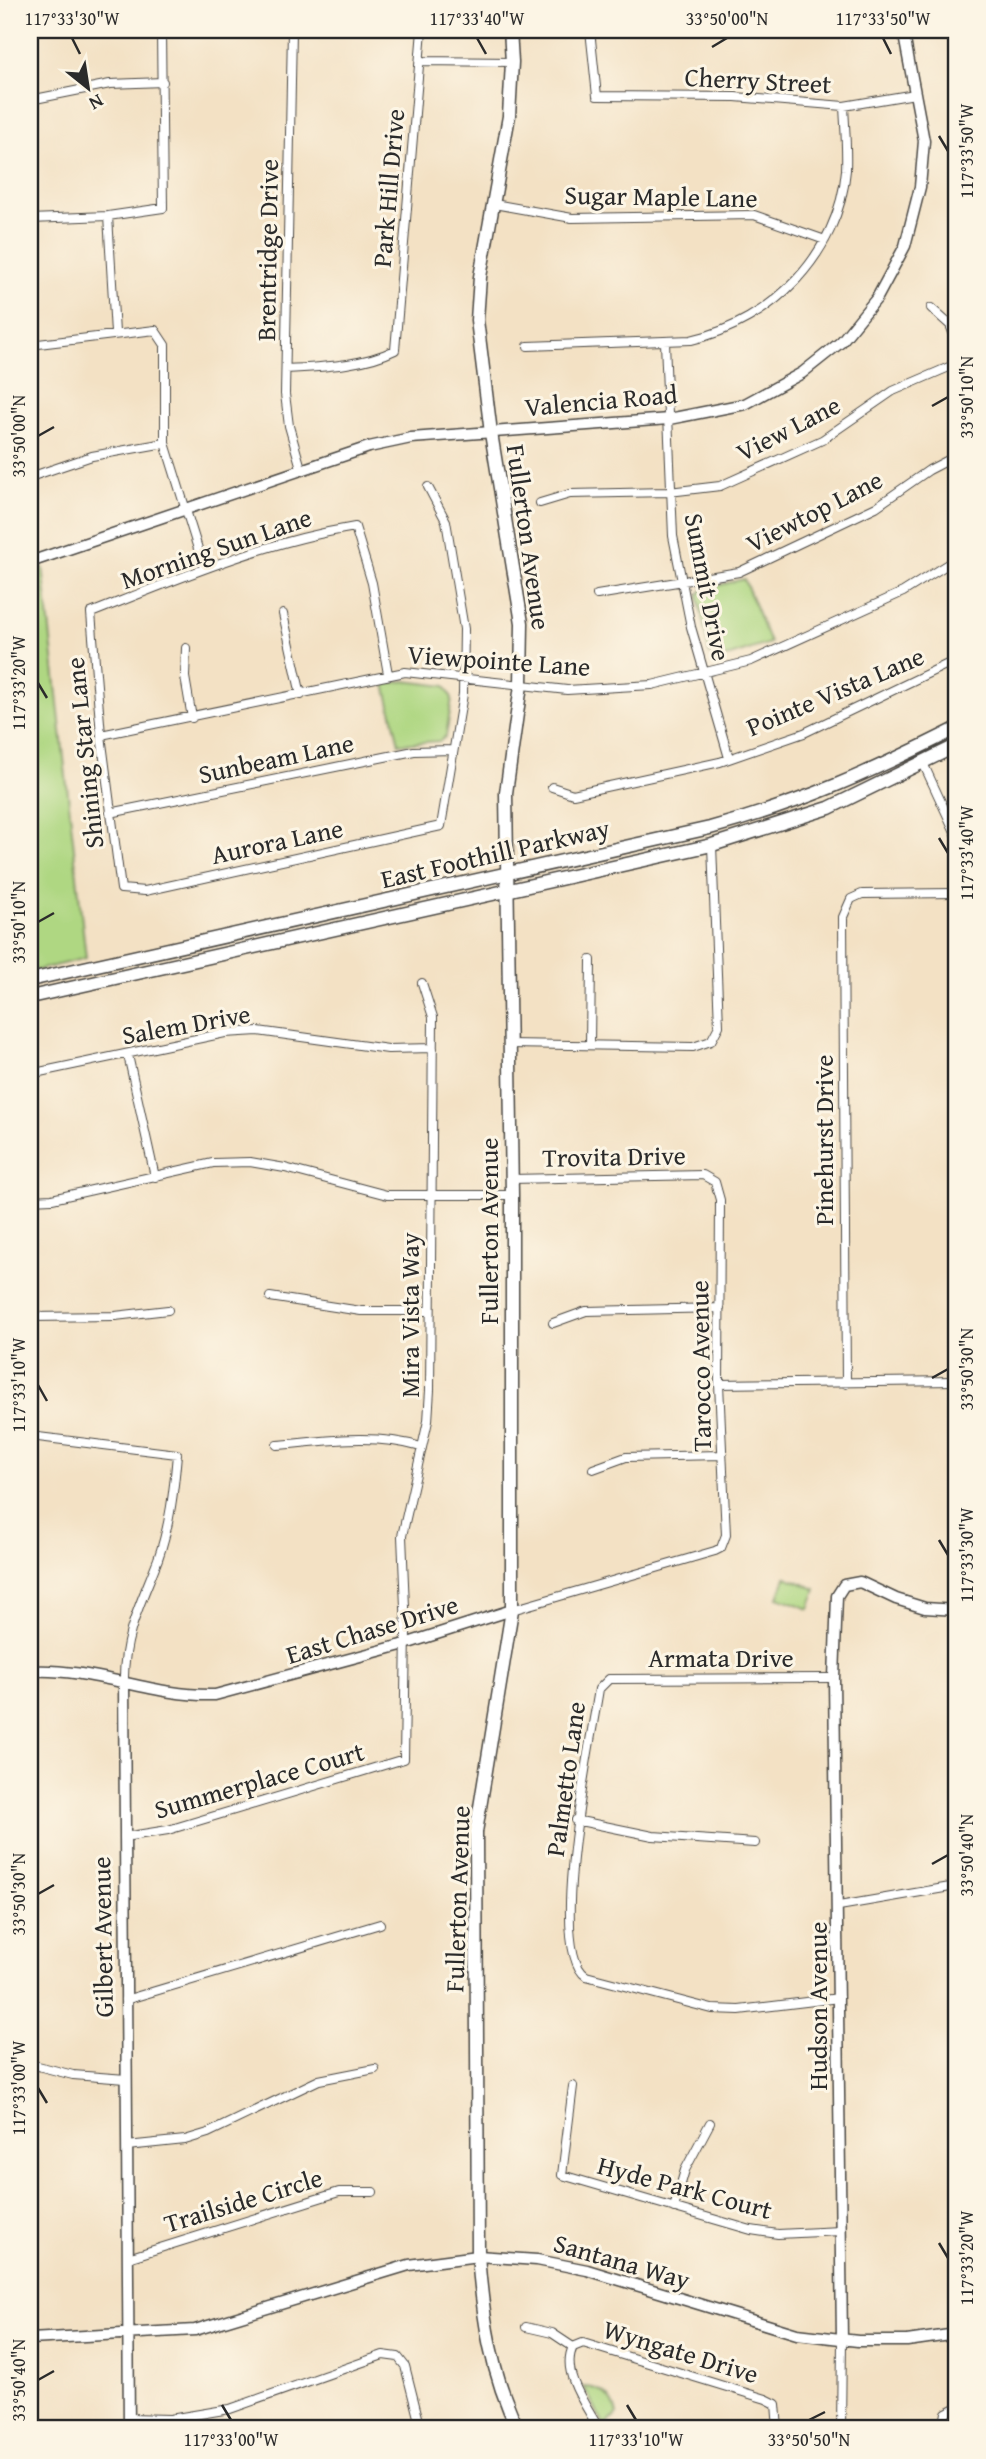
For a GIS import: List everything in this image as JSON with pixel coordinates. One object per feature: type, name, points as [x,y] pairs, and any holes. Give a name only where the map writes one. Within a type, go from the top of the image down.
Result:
[{"type":"main road","name":"Fullerton Avenue","points":[[510,30],[512,62],[509,116],[480,277],[477,320],[491,433],[522,623],[522,685],[506,793],[512,1195],[512,1610],[505,1668],[476,1832],[478,2256],[483,2317],[495,2375],[519,2429]]},
{"type":"main road","name":"East Foothill Parkway","points":[[30,980],[506,875],[777,810],[868,773],[956,729]]},
{"type":"main road","name":"East Foothill Parkway","points":[[30,997],[712,845],[829,808],[956,746]]},
{"type":"street","points":[[30,219],[108,216],[163,208],[161,30]]},
{"type":"street","name":"Brentridge Drive","points":[[292,30],[286,369],[289,426],[301,468]]},
{"type":"street","name":"Park Hill Drive","points":[[286,369],[323,368],[384,355],[395,350],[422,30]]},
{"type":"street","name":"Cherry Street","points":[[590,30],[597,96],[735,97],[844,106],[915,94]]},
{"type":"street","name":"Valencia Road","points":[[30,562],[369,446],[411,438],[669,419],[745,404],[802,373],[841,342],[877,298],[905,246],[920,187],[924,141],[903,30]]},
{"type":"street","points":[[421,61],[512,62]]},
{"type":"street","points":[[30,100],[110,84],[163,82]]},
{"type":"street","points":[[528,346],[665,341],[716,334],[758,314],[794,285],[825,240],[838,208],[846,170],[844,106]]},
{"type":"street","name":"Sugar Maple Lane","points":[[494,204],[572,218],[754,215],[825,240]]},
{"type":"street","points":[[108,216],[115,333]]},
{"type":"street","points":[[931,308],[950,325],[956,340]]},
{"type":"street","points":[[30,345],[155,330],[165,345],[165,443],[204,568]]},
{"type":"street","name":"Summit Drive","points":[[665,341],[669,492],[682,582],[704,673],[729,758]]},
{"type":"street","name":"View Lane","points":[[540,503],[570,494],[669,492],[720,486],[822,440],[893,391],[956,364]]},
{"type":"street","points":[[30,477],[92,456],[165,443]]},
{"type":"street","name":"Viewtop Lane","points":[[597,595],[739,572],[831,531],[876,507],[929,470],[956,456]]},
{"type":"street","points":[[428,487],[446,521],[464,629],[464,680],[452,750]]},
{"type":"street","name":"Morning Sun Lane","points":[[91,613],[204,568],[314,534],[355,527],[372,583],[388,674]]},
{"type":"street","name":"Viewpointe Lane","points":[[101,735],[405,672],[567,690],[652,685],[751,661],[818,633],[903,592],[956,559]]},
{"type":"street","name":"Shining Star Lane","points":[[91,613],[101,735],[121,889]]},
{"type":"street","points":[[283,614],[301,695]]},
{"type":"street","points":[[186,649],[185,677],[192,718]]},
{"type":"street","name":"Pointe Vista Lane","points":[[552,787],[573,794],[729,758],[804,733],[956,660]]},
{"type":"street","name":"Sunbeam Lane","points":[[110,813],[414,751],[452,750]]},
{"type":"street","name":"Aurora Lane","points":[[121,889],[145,891],[441,827],[452,750]]},
{"type":"street","points":[[923,763],[956,834]]},
{"type":"street","points":[[509,1044],[693,1047],[703,1046],[717,1034],[712,845]]},
{"type":"street","name":"Pinehurst Drive","points":[[846,1384],[843,917],[851,899],[862,894],[956,893]]},
{"type":"street","points":[[590,1045],[591,960]]},
{"type":"street","name":"Mira Vista Way","points":[[404,1759],[402,1535],[429,1421],[433,1017],[422,983]]},
{"type":"street","name":"Salem Drive","points":[[30,1074],[225,1033],[258,1031],[388,1049],[433,1048]]},
{"type":"street","points":[[128,1055],[155,1177]]},
{"type":"street","points":[[30,1200],[52,1199],[213,1163],[250,1162],[285,1168],[387,1195],[512,1195]]},
{"type":"street","name":"Trovita Drive","points":[[511,1179],[703,1175],[715,1182]]},
{"type":"street","name":"Tarocco Avenue","points":[[715,1182],[720,1200],[719,1384],[726,1535],[721,1548]]},
{"type":"street","points":[[270,1297],[361,1311],[430,1311]]},
{"type":"street","points":[[553,1323],[586,1311],[720,1308]]},
{"type":"street","points":[[30,1317],[116,1316],[168,1310]]},
{"type":"street","points":[[719,1384],[956,1381]]},
{"type":"street","name":"Gilbert Avenue","points":[[30,1436],[177,1454],[171,1513],[158,1559],[134,1614],[124,1654],[129,2424]]},
{"type":"street","points":[[277,1445],[358,1438],[397,1440],[421,1447]]},
{"type":"street","points":[[593,1469],[626,1457],[722,1455]]},
{"type":"street","name":"East Chase Drive","points":[[30,1671],[65,1671],[186,1694],[215,1695],[405,1644],[721,1548]]},
{"type":"street","name":"Hudson Avenue","points":[[841,2429],[839,1906],[834,1678],[837,1596],[844,1585],[860,1582],[925,1608],[956,1610]]},
{"type":"street","name":"Armata Drive","points":[[608,1679],[834,1678]]},
{"type":"street","name":"Palmetto Lane","points":[[608,1679],[599,1689],[575,1820],[571,1947],[579,1972],[712,2009],[739,2010],[839,1998]]},
{"type":"street","name":"Summerplace Court","points":[[124,1836],[169,1830],[404,1759]]},
{"type":"street","points":[[575,1820],[653,1836],[755,1843]]},
{"type":"street","points":[[839,1906],[956,1886]]},
{"type":"street","points":[[125,2000],[380,1924]]},
{"type":"street","points":[[30,2064],[73,2074],[126,2079]]},
{"type":"street","points":[[127,2146],[185,2140],[208,2133],[319,2080],[375,2070]]},
{"type":"street","name":"Hyde Park Court","points":[[573,2085],[562,2175],[674,2208],[778,2234],[841,2231]]},
{"type":"street","points":[[674,2208],[685,2170],[709,2123]]},
{"type":"street","name":"Trailside Circle","points":[[128,2258],[339,2192],[373,2192]]},
{"type":"street","name":"Santana Way","points":[[30,2339],[195,2330],[409,2265],[478,2256],[537,2260],[587,2270],[762,2326],[842,2340],[907,2341],[956,2333]]},
{"type":"street","points":[[526,2327],[552,2333],[573,2347],[569,2363],[573,2380],[599,2429]]},
{"type":"street","name":"Wyngate Drive","points":[[573,2347],[583,2343],[776,2404],[778,2429]]},
{"type":"street","points":[[129,2424],[230,2409],[383,2355],[398,2357],[405,2367],[421,2429]]},
{"type":"street","points":[[943,2429],[946,2413],[956,2408]]},
{"type":"green space","points":[[43,567],[86,958],[30,972],[30,571]]},
{"type":"green space","points":[[744,579],[770,643],[718,660],[709,653],[698,595],[704,589]]},
{"type":"green space","points":[[405,681],[445,686],[452,698],[446,736],[440,741],[399,744],[385,684]]},
{"type":"green space","points":[[786,1577],[816,1589],[809,1609],[778,1597]]},
{"type":"green space","points":[[584,2387],[601,2391],[613,2403],[617,2414],[605,2427]]}]
